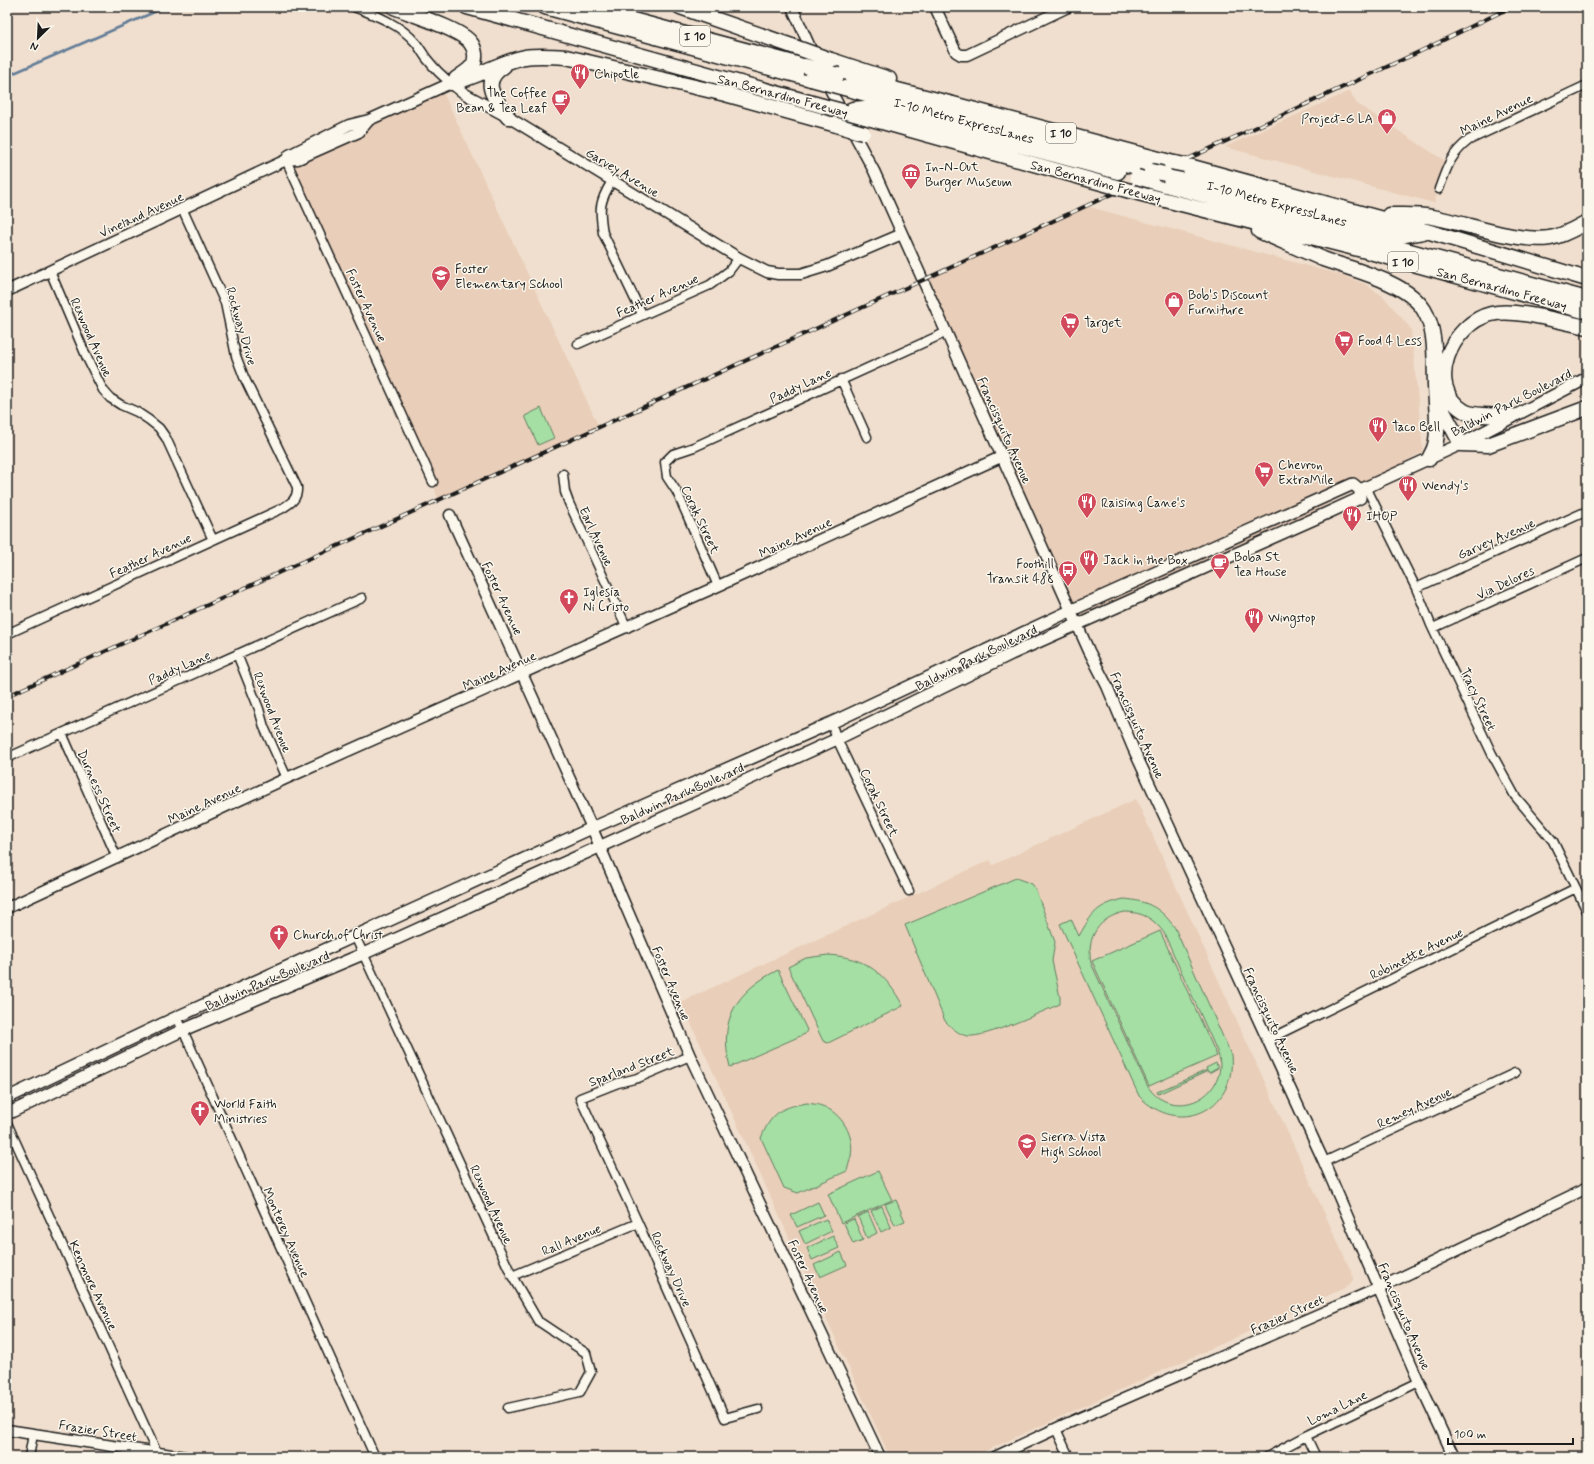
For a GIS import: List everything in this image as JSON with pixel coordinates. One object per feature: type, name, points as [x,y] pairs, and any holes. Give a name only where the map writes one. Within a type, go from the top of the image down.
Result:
[{"type":"highway","points":[[394,7],[460,34],[470,41],[475,55],[472,66],[451,83]]},
{"type":"highway","name":"San Bernardino Freeway","points":[[467,7],[823,106],[852,112],[1123,189],[1366,251],[1587,312]]},
{"type":"highway","name":"I-10 Metro ExpressLanes","points":[[545,7],[811,79],[841,82],[1159,172],[1587,299]]},
{"type":"highway","name":"I 10","points":[[584,7],[805,66],[841,82],[953,104],[1159,172],[1185,165],[1430,232],[1587,279]]},
{"type":"highway","points":[[680,7],[885,78],[953,104]]},
{"type":"highway","points":[[451,83],[466,80],[497,66],[525,57],[551,56],[589,62],[725,94],[863,133],[894,125]]},
{"type":"highway","points":[[508,117],[493,96],[490,86],[497,71],[512,61]]},
{"type":"highway","name":"I-10 Metro ExpressLanes","points":[[852,112],[875,107],[1137,177],[1159,172],[1399,236],[1430,232]]},
{"type":"highway","points":[[1218,214],[1322,258],[1384,281],[1406,292],[1416,300],[1424,310],[1430,322],[1434,348],[1436,439],[1435,446],[1429,459]]},
{"type":"highway","points":[[1363,214],[1431,216],[1484,229],[1531,238],[1550,238],[1558,236],[1587,222]]},
{"type":"highway","points":[[1512,416],[1486,414],[1479,415],[1464,411],[1452,398],[1445,385],[1444,372],[1447,356],[1459,334],[1478,319],[1490,314],[1502,312],[1587,326]]},
{"type":"highway","points":[[1436,398],[1461,444],[1488,445],[1587,408]]},
{"type":"main road","name":"Baldwin Park Boulevard","points":[[7,1098],[177,1017],[592,828],[831,723],[1072,610],[1354,484],[1363,488],[1429,459],[1461,444],[1587,378]]},
{"type":"main road","name":"Baldwin Park Boulevard","points":[[7,1114],[183,1030],[363,954],[837,739],[1011,654],[1360,498],[1363,488]]},
{"type":"main road","points":[[1187,575],[1192,567],[1228,541]]},
{"type":"street","name":"Garvey Avenue","points":[[354,7],[370,13],[406,33],[439,72],[464,94],[508,117],[740,258],[767,272],[778,274],[801,274],[827,266],[902,234]]},
{"type":"street","name":"Francisquito Avenue","points":[[792,7],[829,88],[874,171],[1107,686],[1133,748],[1324,1162],[1419,1382],[1454,1457]]},
{"type":"street","points":[[935,7],[956,52],[961,55],[967,55],[1068,7]]},
{"type":"street","name":"Vineland Avenue","points":[[7,291],[286,160],[289,155],[349,125],[369,120],[451,83]]},
{"type":"street","name":"Maine Avenue","points":[[1439,189],[1450,159],[1457,149],[1469,140],[1587,85]]},
{"type":"street","name":"Foster Avenue","points":[[286,160],[433,482]]},
{"type":"street","points":[[612,181],[602,200],[601,218],[603,233],[642,314]]},
{"type":"street","name":"Rockway Drive","points":[[182,208],[225,303],[236,356],[244,377],[298,487],[298,493]]},
{"type":"street","name":"Feather Avenue","points":[[578,344],[642,314],[710,285],[729,271],[740,258]]},
{"type":"street","name":"Rexwood Avenue","points":[[50,271],[87,358],[103,390],[110,398],[137,412],[159,428],[166,438],[213,540]]},
{"type":"street","name":"Paddy Lane","points":[[665,462],[673,454],[694,447],[947,332]]},
{"type":"street","points":[[841,379],[867,437]]},
{"type":"street","name":"Maine Avenue","points":[[7,908],[287,778],[627,628],[1003,456]]},
{"type":"street","name":"Corak Street","points":[[665,462],[667,477],[677,492],[718,586]]},
{"type":"street","name":"Earl Avenue","points":[[563,474],[565,492],[569,503],[627,628]]},
{"type":"street","name":"Tracy Street","points":[[1363,488],[1416,588],[1492,754],[1515,796],[1553,841],[1587,911]]},
{"type":"street","name":"Feather Avenue","points":[[7,634],[281,509],[295,500],[298,493]]},
{"type":"street","name":"Garvey Avenue","points":[[1416,588],[1587,511]]},
{"type":"street","name":"Foster Avenue","points":[[450,515],[600,846],[690,1056],[880,1457]]},
{"type":"street","name":"Via Delores","points":[[1433,628],[1587,558]]},
{"type":"street","name":"Paddy Lane","points":[[7,758],[362,598]]},
{"type":"street","name":"Rexwood Avenue","points":[[237,654],[259,709],[264,727],[287,778]]},
{"type":"street","name":"Corak Street","points":[[831,723],[837,739],[909,891]]},
{"type":"street","name":"Durness Street","points":[[62,733],[117,858]]},
{"type":"street","name":"Robinette Avenue","points":[[1267,1040],[1576,888]]},
{"type":"street","name":"Rexwood Avenue","points":[[355,936],[512,1276],[538,1321],[586,1353],[591,1372],[580,1392],[508,1408]]},
{"type":"street","name":"Monterey Avenue","points":[[177,1017],[375,1457]]},
{"type":"street","name":"Sparland Street","points":[[580,1098],[618,1083],[638,1078],[690,1056]]},
{"type":"street","name":"Remey Avenue","points":[[1324,1162],[1515,1073]]},
{"type":"street","name":"Rockway Drive","points":[[580,1098],[638,1223],[725,1418],[758,1409]]},
{"type":"street","name":"Kenmore Avenue","points":[[7,1123],[157,1455]]},
{"type":"street","name":"Frazier Street","points":[[995,1457],[1379,1288],[1587,1188]]},
{"type":"street","name":"Rall Avenue","points":[[512,1276],[638,1223]]},
{"type":"street","name":"Loma Lane","points":[[1267,1457],[1306,1436],[1419,1382]]},
{"type":"street","points":[[1056,1429],[1068,1457]]},
{"type":"street","name":"Frazier Street","points":[[7,1430],[157,1455],[185,1457]]},
{"type":"street","points":[[29,1457],[33,1434]]},
{"type":"street","points":[[1306,1436],[1316,1457]]},
{"type":"shaded area","name":"Foster Elementary School","points":[[441,88],[599,427],[438,500],[433,482],[286,160],[289,155]]},
{"type":"shaded area","points":[[1350,91],[1356,103],[1448,163],[1434,203],[1225,147]]},
{"type":"shaded area","points":[[1086,206],[1341,275],[1365,284],[1383,296],[1411,329],[1423,452],[1240,552],[1078,624],[923,280]]},
{"type":"shaded area","name":"Sierra Vista High School","points":[[1136,799],[1354,1278],[1349,1286],[972,1457],[890,1457],[681,1002],[990,860],[993,865]]},
{"type":"green space","points":[[541,408],[554,438],[538,445],[525,416]]},
{"type":"green space","points":[[1016,878],[1032,884],[1035,888],[1055,942],[1052,961],[1060,997],[1060,1004],[987,1033],[976,1036],[961,1034],[945,1021],[905,925]]},
{"type":"green space","points":[[1124,899],[1147,904],[1159,911],[1170,921],[1175,928],[1231,1055],[1230,1075],[1225,1091],[1215,1103],[1202,1112],[1187,1116],[1171,1115],[1154,1108],[1139,1096],[1060,924],[1071,919],[1079,936],[1096,911],[1101,907]],"holes":[[[1131,912],[1148,917],[1164,933],[1220,1060],[1218,1077],[1214,1086],[1207,1094],[1189,1103],[1179,1104],[1169,1102],[1157,1097],[1149,1089],[1091,963],[1091,945],[1096,930],[1101,923],[1116,915]]]},
{"type":"green space","points":[[1160,931],[1217,1056],[1149,1086],[1092,961]]},
{"type":"green space","points":[[828,955],[853,959],[873,969],[882,976],[903,1006],[828,1043],[823,1041],[788,967],[806,958]]},
{"type":"green space","points":[[778,970],[807,1030],[805,1034],[730,1067],[727,1050],[727,1035],[729,1021],[734,1009],[751,987],[763,978]]},
{"type":"green space","points":[[1216,1063],[1218,1068],[1209,1073],[1208,1071],[1158,1094],[1157,1092],[1207,1070],[1206,1068]]},
{"type":"green space","points":[[807,1103],[819,1105],[836,1114],[846,1126],[852,1148],[847,1171],[798,1193],[784,1188],[761,1138],[773,1117],[778,1113],[790,1107]]},
{"type":"green space","points":[[878,1171],[892,1200],[841,1223],[828,1194]]},
{"type":"green space","points":[[896,1200],[905,1221],[895,1225],[885,1204]]},
{"type":"green space","points":[[818,1202],[824,1215],[797,1227],[791,1215]]},
{"type":"green space","points":[[882,1206],[891,1227],[881,1232],[871,1211]]},
{"type":"green space","points":[[868,1212],[877,1233],[867,1238],[858,1217]]},
{"type":"green space","points":[[826,1219],[832,1231],[805,1244],[799,1231]]},
{"type":"green space","points":[[854,1219],[863,1240],[853,1244],[844,1223]]},
{"type":"green space","points":[[833,1236],[839,1248],[812,1260],[807,1248]]},
{"type":"green space","points":[[841,1252],[847,1265],[820,1277],[814,1265]]},
{"type":"waterway","points":[[7,76],[166,7]]},
{"type":"railway","points":[[7,696],[1086,206],[1421,51],[1511,7]]},
{"type":"place","name":"Chipotle","points":[[580,90]]},
{"type":"place","name":"The Coffee Bean & Tea Leaf","points":[[561,116]]},
{"type":"place","name":"Project-G LA","points":[[1387,135]]},
{"type":"place","name":"In-N-Out Burger Museum","points":[[911,190]]},
{"type":"place","name":"Foster Elementary School","points":[[441,292]]},
{"type":"place","name":"Bob's Discount Furniture","points":[[1174,318]]},
{"type":"place","name":"Target","points":[[1070,339]]},
{"type":"place","name":"Food 4 Less","points":[[1344,357]]},
{"type":"place","name":"Taco Bell","points":[[1378,443]]},
{"type":"place","name":"Chevron ExtraMile","points":[[1264,488]]},
{"type":"place","name":"Wendy's","points":[[1408,502]]},
{"type":"place","name":"Raising Cane's","points":[[1087,519]]},
{"type":"place","name":"IHOP","points":[[1352,532]]},
{"type":"place","name":"Jack in the Box","points":[[1089,576]]},
{"type":"place","name":"Boba St Tea House","points":[[1220,580]]},
{"type":"place","name":"Foothill Transit 488","points":[[1068,587]]},
{"type":"place","name":"Iglesia Ni Cristo","points":[[569,615]]},
{"type":"place","name":"Wingstop","points":[[1254,634]]},
{"type":"place","name":"Church of Christ","points":[[279,951]]},
{"type":"place","name":"World Faith Ministries","points":[[200,1127]]},
{"type":"place","name":"Sierra Vista High School","points":[[1027,1160]]}]
